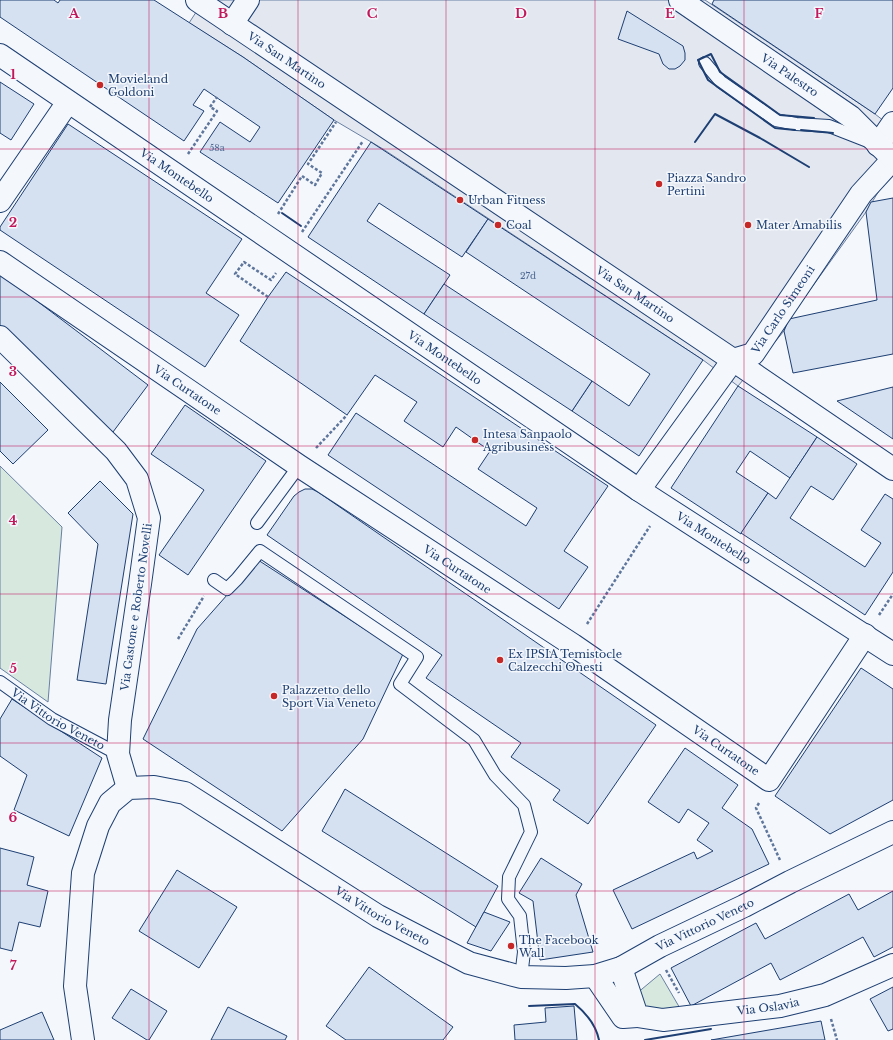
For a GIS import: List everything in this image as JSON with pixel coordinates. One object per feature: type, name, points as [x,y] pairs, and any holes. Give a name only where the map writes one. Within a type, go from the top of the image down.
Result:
[{"type":"street","name":"Via San Martino","points":[[197,0],[893,469]]},
{"type":"street","points":[[232,24],[248,0]]},
{"type":"street","name":"Via Palestro","points":[[687,2],[851,117],[886,152]]},
{"type":"street","name":"Via Montebello","points":[[0,55],[639,490],[893,654]]},
{"type":"street","points":[[0,202],[68,102]]},
{"type":"street","name":"Via Carlo Simeoni","points":[[733,360],[753,354],[861,194],[886,152],[893,123]]},
{"type":"street","name":"Via Curtatone","points":[[0,262],[299,466],[573,645],[769,780],[865,635]]},
{"type":"street","name":"Via Gastone e Roberto Novelli","points":[[0,337],[116,451],[137,479],[149,518],[120,720],[118,754],[128,788]]},
{"type":"street","points":[[639,490],[733,360]]},
{"type":"street","name":"Via Vittorio Veneto","points":[[128,788],[154,787],[185,793],[378,916],[469,963],[521,977],[566,978],[595,976],[621,968],[660,946],[893,832]]},
{"type":"street","points":[[83,1040],[75,986],[83,873],[98,826],[110,803],[128,788]]},
{"type":"street","name":"Via Oslavia","points":[[595,976],[623,1017],[637,1016],[663,1020],[780,1006],[825,995],[893,965]]},
{"type":"street","points":[[621,968],[637,1016]]},
{"type":"lane","points":[[705,63],[720,82],[776,120],[796,124],[829,126],[886,152]]},
{"type":"lane","points":[[257,524],[299,466]]},
{"type":"lane","points":[[214,580],[226,589],[237,579],[260,551],[417,657],[400,684],[474,740],[495,775],[524,805],[531,832],[509,878],[508,899],[520,916],[524,952],[521,977]]},
{"type":"lane","name":"Via Vittorio Veneto","points":[[0,682],[52,719],[118,754]]},
{"type":"path","points":[[187,155],[217,111],[210,107],[217,97]]},
{"type":"path","points":[[278,214],[302,176],[315,185],[322,174],[308,164],[337,120]]},
{"type":"path","points":[[306,226],[376,121]]},
{"type":"path","points":[[268,297],[235,274],[244,262],[271,280],[291,253]]},
{"type":"path","points":[[299,466],[347,415]]},
{"type":"path","points":[[598,607],[643,537]]},
{"type":"path","points":[[878,617],[893,594]]},
{"type":"path","points":[[769,780],[756,808],[790,882]]},
{"type":"path","points":[[665,968],[680,996]]},
{"type":"shaded area","name":"Piazza Sandro Pertini","points":[[204,0],[705,0],[875,114],[893,128],[893,168],[866,212],[789,319],[784,331],[738,386],[703,360],[383,149],[334,120],[243,57],[189,23]]},
{"type":"shaded area","points":[[0,466],[62,527],[48,702],[0,668]]},
{"type":"shaded area","points":[[660,974],[681,1010],[646,1014],[636,994]]},
{"type":"building","points":[[0,0],[54,0],[58,3],[60,0],[154,0],[243,57],[334,120],[278,203],[200,152],[220,122],[250,142],[260,127],[204,89],[193,105],[204,111],[184,141],[0,17]]},
{"type":"building","points":[[714,0],[893,0],[893,88],[875,114],[712,4]]},
{"type":"building","points":[[627,11],[683,46],[685,60],[680,66],[675,69],[669,69],[663,64],[659,54],[618,39]]},
{"type":"building","points":[[0,82],[34,104],[11,140],[0,133]]},
{"type":"building","points":[[68,124],[242,239],[206,293],[239,315],[205,367],[0,230],[0,227]]},
{"type":"building","points":[[371,142],[488,219],[462,257],[379,203],[367,221],[450,275],[424,314],[308,237]]},
{"type":"building","points":[[893,198],[893,354],[793,373],[784,331],[789,319],[877,300],[866,212],[871,202]]},
{"type":"building","points":[[488,219],[703,360],[639,456],[572,411],[592,381],[629,406],[650,374],[466,252]]},
{"type":"building","points":[[286,272],[608,486],[564,551],[588,567],[559,609],[328,455],[356,413],[526,526],[537,508],[478,469],[490,451],[456,427],[443,447],[404,421],[417,402],[375,375],[347,415],[240,341]]},
{"type":"building","points":[[0,273],[148,385],[110,436],[0,325]]},
{"type":"building","points":[[444,284],[592,381],[572,411],[424,314]]},
{"type":"building","points":[[0,382],[48,430],[13,464],[0,451]]},
{"type":"building","points":[[738,386],[817,437],[790,478],[750,451],[736,472],[768,493],[741,534],[671,488]]},
{"type":"building","points":[[893,387],[893,439],[837,401]]},
{"type":"building","points":[[185,405],[266,461],[188,575],[159,555],[204,490],[151,454]]},
{"type":"building","points":[[817,437],[857,464],[833,500],[811,486],[790,518],[865,567],[881,543],[861,530],[885,494],[893,499],[893,572],[865,615],[741,533],[768,493],[776,499]]},
{"type":"building","points":[[100,481],[133,514],[106,684],[77,680],[98,544],[68,513]]},
{"type":"building","name":"Ex IPSIA Temistocle Calzecchi Onesti","points":[[305,489],[312,489],[318,492],[656,725],[588,824],[553,800],[560,790],[511,757],[521,743],[426,678],[442,655],[267,535],[294,496]]},
{"type":"building","name":"Palazzetto dello Sport Via Veneto","points":[[258,560],[403,654],[363,739],[282,831],[143,739],[197,629]]},
{"type":"building","points":[[861,668],[893,689],[893,800],[830,834],[775,796]]},
{"type":"building","points":[[12,699],[102,758],[69,836],[14,810],[27,775],[0,756],[0,719]]},
{"type":"building","points":[[685,748],[738,785],[722,808],[752,829],[769,864],[632,929],[613,890],[694,852],[697,859],[713,851],[697,840],[709,823],[688,809],[679,823],[648,802]]},
{"type":"building","points":[[345,789],[498,886],[476,927],[322,831]]},
{"type":"building","points":[[0,848],[34,857],[27,885],[48,891],[40,927],[19,922],[12,951],[0,948]]},
{"type":"building","points":[[541,858],[582,884],[576,895],[593,952],[540,960],[533,901],[519,893]]},
{"type":"building","points":[[177,870],[237,907],[199,968],[139,931]]},
{"type":"building","points":[[893,891],[893,947],[874,957],[863,937],[780,980],[771,963],[691,1006],[671,968],[756,923],[765,939],[849,894],[858,910]]},
{"type":"building","points":[[484,912],[510,922],[491,951],[467,943]]},
{"type":"building","points":[[369,967],[453,1027],[443,1040],[346,1040],[326,1026]]},
{"type":"building","points":[[893,987],[893,1029],[888,1031],[870,999]]},
{"type":"building","points":[[131,989],[167,1011],[149,1040],[112,1018]]},
{"type":"building","points":[[574,1006],[577,1040],[515,1040],[514,1025],[546,1022],[545,1008]]},
{"type":"building","points":[[228,1007],[287,1036],[285,1040],[211,1040]]},
{"type":"building","points":[[42,1012],[54,1040],[0,1040],[0,1030]]},
{"type":"building","points":[[821,1021],[825,1040],[711,1040]]},
{"type":"wall","points":[[795,130],[775,128],[708,80],[698,60],[711,54],[720,72],[780,115],[814,118]]},
{"type":"wall","points":[[695,142],[715,114],[809,167]]},
{"type":"wall","points":[[801,130],[833,133]]},
{"type":"wall","points":[[282,213],[301,226]]},
{"type":"wall","points":[[529,1006],[575,1004],[590,1020],[596,1030],[599,1040]]},
{"type":"wall","points":[[645,1040],[711,1029]]},
{"type":"place","name":"Movieland Goldoni","points":[[100,85]]},
{"type":"place","name":"Piazza Sandro Pertini","points":[[659,184]]},
{"type":"place","name":"Urban Fitness","points":[[460,200]]},
{"type":"place","name":"Coal","points":[[498,225]]},
{"type":"place","name":"Mater Amabilis","points":[[748,225]]},
{"type":"place","name":"Intesa Sanpaolo Agribusiness","points":[[475,440]]},
{"type":"place","name":"Ex IPSIA Temistocle Calzecchi Onesti","points":[[500,660]]},
{"type":"place","name":"Palazzetto dello Sport Via Veneto","points":[[274,696]]},
{"type":"place","name":"The Facebook Wall","points":[[511,946]]}]
